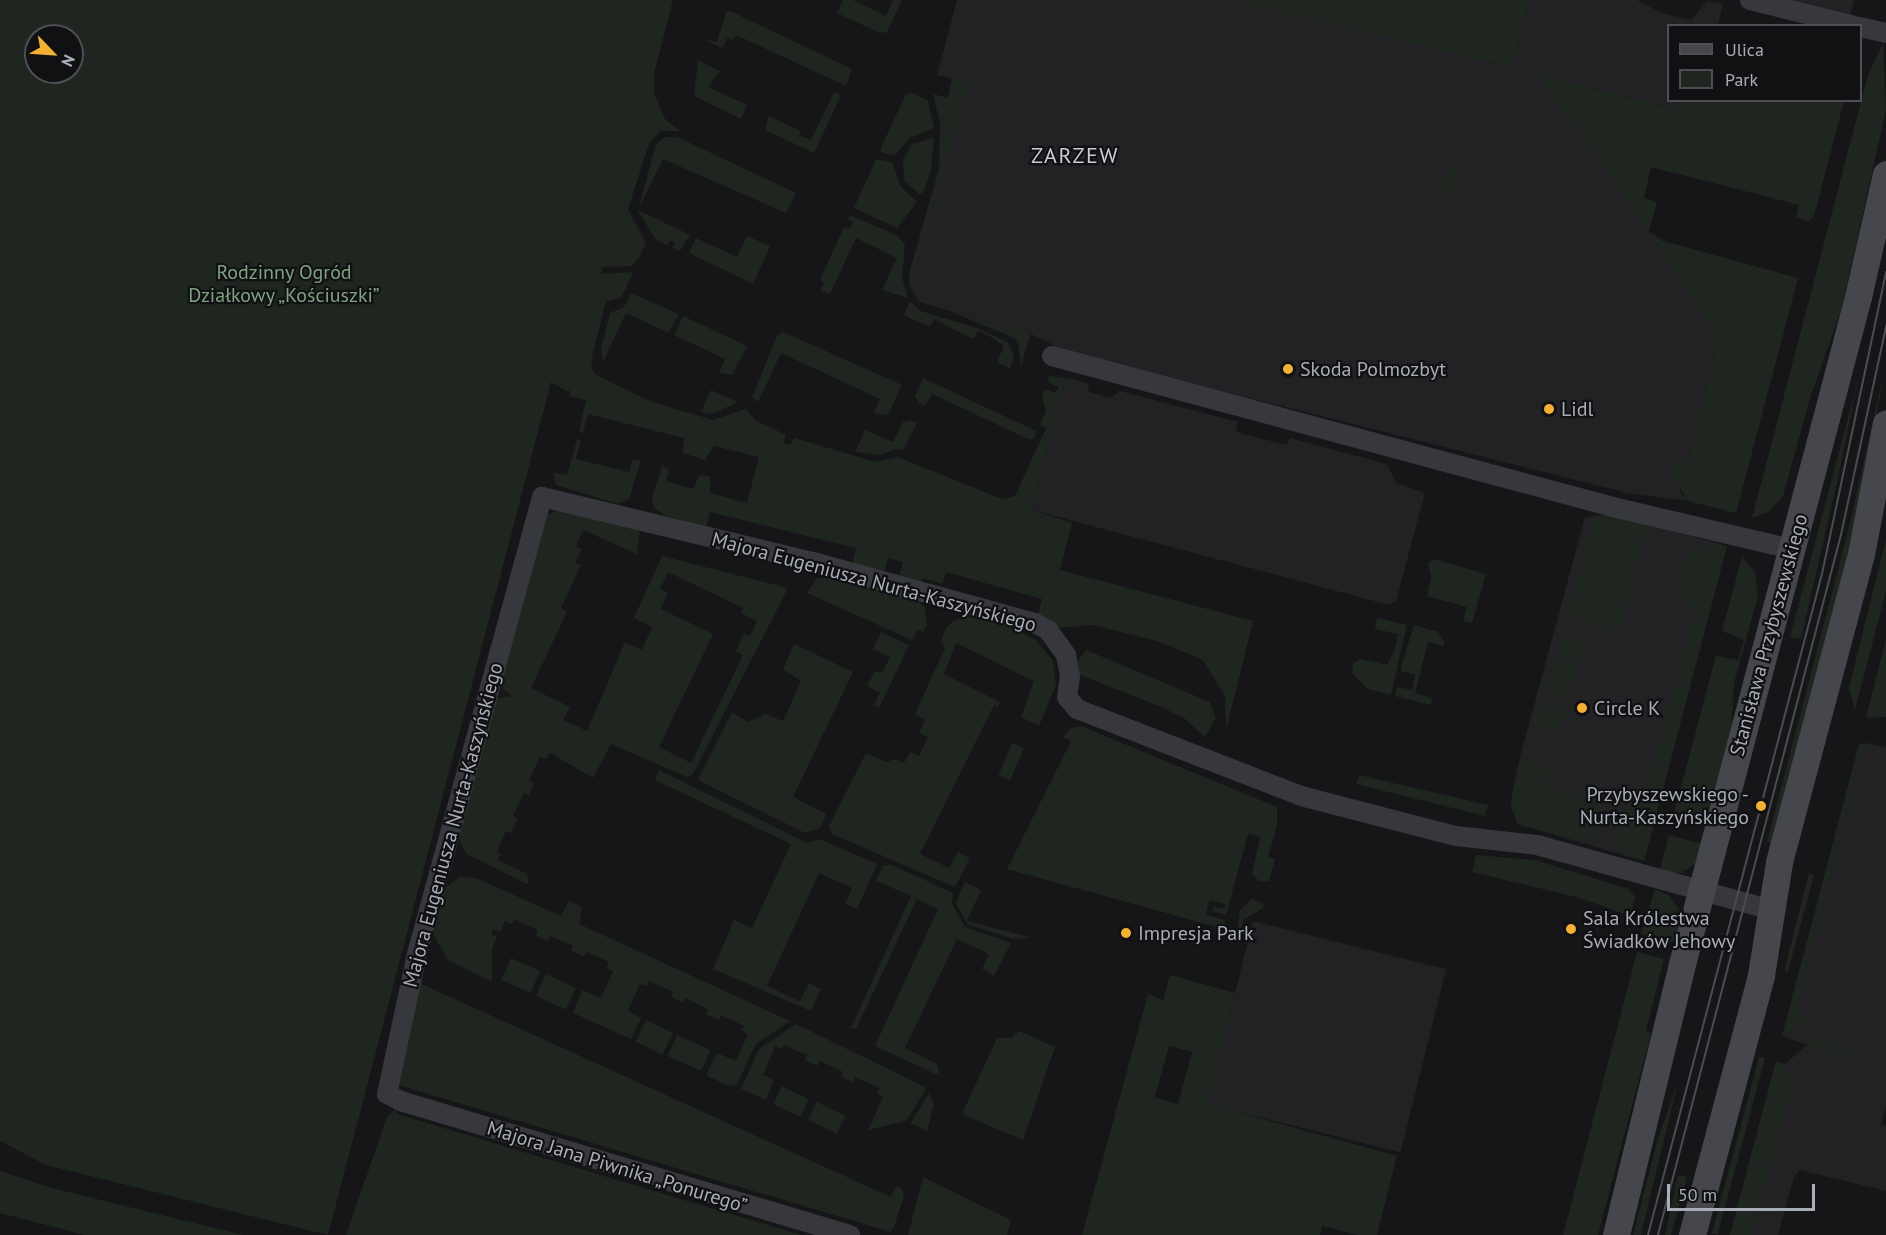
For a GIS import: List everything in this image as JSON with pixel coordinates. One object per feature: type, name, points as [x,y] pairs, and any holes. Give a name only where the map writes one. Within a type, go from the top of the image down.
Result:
[{"type":"main road","name":"Stanisława Przybyszewskiego","points":[[1616,1235],[1701,892],[1792,549],[1886,174]]},
{"type":"main road","points":[[1692,1235],[1761,975],[1779,862],[1861,554],[1886,423]]},
{"type":"street","points":[[1750,0],[1847,24]]},
{"type":"street","points":[[1862,27],[1886,33]]},
{"type":"street","points":[[1052,356],[1617,508],[1792,549]]},
{"type":"street","name":"Majora Eugeniusza Nurta-Kaszyńskiego","points":[[387,1094],[417,954],[539,499],[547,496],[1035,623],[1048,630],[1066,655],[1070,676],[1067,697],[1077,709],[1261,782],[1455,836],[1537,845],[1772,910]]},
{"type":"street","name":"Majora Jana Piwnika „Ponurego”","points":[[387,1094],[414,1106],[850,1235]]},
{"type":"shaded area","points":[[957,0],[1230,0],[1512,67],[1529,0],[1637,0],[1662,13],[1691,20],[1707,1],[1723,4],[1718,24],[1667,24],[1667,102],[1678,102],[1676,109],[1537,74],[1649,231],[1709,325],[1714,356],[1688,461],[1673,459],[1681,493],[1688,501],[1627,493],[1070,353],[1031,334],[919,302],[911,286],[968,83],[937,75]]},
{"type":"shaded area","points":[[1780,0],[1854,0],[1850,16]]},
{"type":"shaded area","points":[[1066,378],[1088,383],[1089,392],[1110,398],[1120,391],[1238,422],[1236,432],[1287,445],[1290,438],[1387,464],[1396,483],[1425,493],[1396,601],[1389,605],[1032,510]]},
{"type":"shaded area","points":[[1612,514],[1727,546],[1644,861],[1517,824],[1511,807],[1519,761],[1585,517]]},
{"type":"shaded area","points":[[1865,743],[1886,747],[1886,1105],[1881,1125],[1886,1126],[1886,1191],[1800,1170],[1794,1177],[1778,1235],[1730,1235],[1776,1061],[1785,1064],[1807,1045],[1782,1036],[1797,1005]]},
{"type":"shaded area","points":[[1253,921],[1446,969],[1400,1153],[1207,1104]]},
{"type":"green space","name":"Rodzinny Ogród Działkowy „Kościuszki”","points":[[0,0],[673,0],[654,73],[654,93],[665,119],[680,131],[661,131],[650,141],[628,209],[646,243],[639,258],[631,266],[602,267],[601,274],[633,272],[621,298],[606,301],[593,353],[591,368],[596,375],[652,402],[713,420],[746,409],[756,421],[786,435],[783,444],[790,445],[794,438],[876,462],[898,457],[1002,499],[1015,496],[1046,428],[1040,425],[1046,411],[1042,396],[1045,389],[1056,393],[1058,387],[1047,382],[1049,376],[1066,378],[1032,510],[1072,523],[1060,570],[1253,621],[1226,731],[1225,696],[1203,660],[1160,642],[1092,625],[1057,628],[1038,614],[1042,599],[946,572],[942,584],[923,578],[921,582],[899,577],[903,562],[888,558],[884,572],[852,564],[856,548],[710,512],[706,527],[664,515],[654,507],[652,498],[662,466],[669,470],[666,481],[694,489],[699,475],[710,477],[710,493],[747,503],[759,457],[714,446],[705,460],[683,453],[684,438],[588,414],[583,433],[579,431],[586,400],[569,396],[570,389],[568,392],[551,382],[328,1235],[46,1165],[0,1141]]},
{"type":"green space","points":[[843,0],[853,0],[886,16],[893,0],[902,0],[887,32],[880,33],[837,13]]},
{"type":"green space","points":[[1230,0],[1529,0],[1512,67]]},
{"type":"green space","points":[[730,11],[852,69],[846,86],[736,35],[733,40],[727,38],[723,48],[703,39],[717,42],[726,12]]},
{"type":"green space","points":[[1883,43],[1886,110],[1841,311],[1811,395],[1783,496],[1769,512],[1752,518],[1862,102],[1868,75]]},
{"type":"green space","points":[[698,60],[720,71],[708,87],[747,105],[741,119],[694,96]]},
{"type":"green space","points":[[1537,74],[1675,109],[1678,102],[1844,102],[1814,216],[1808,222],[1796,217],[1799,205],[1651,167],[1644,198],[1657,202],[1649,231]]},
{"type":"green space","points":[[952,79],[969,83],[911,286],[919,302],[910,287],[909,274],[939,168],[940,123],[933,94],[948,98]]},
{"type":"green space","points":[[834,92],[841,95],[814,153],[765,130],[769,116],[801,131],[799,135],[811,140]]},
{"type":"green space","points":[[913,93],[928,101],[934,128],[910,138],[895,155],[883,153],[880,150],[906,94]]},
{"type":"green space","points":[[665,137],[677,137],[796,193],[786,213],[663,159],[639,209],[656,144]]},
{"type":"green space","points":[[934,138],[931,170],[923,193],[919,194],[904,180],[903,160],[912,144]]},
{"type":"green space","points":[[1462,153],[1453,196],[1432,192]]},
{"type":"green space","points":[[876,159],[892,162],[900,186],[917,202],[897,228],[854,208]]},
{"type":"green space","points":[[638,210],[690,235],[680,251],[673,248],[675,242],[670,241],[667,245],[656,240]]},
{"type":"green space","points":[[850,215],[896,235],[905,244],[902,278],[908,298],[882,290],[897,258],[856,238],[830,294],[820,290],[824,282],[820,280],[844,227],[850,229],[853,222],[848,220]]},
{"type":"green space","points":[[1649,231],[1663,241],[1798,278],[1736,513],[1688,501],[1674,478],[1673,459],[1688,461],[1714,356],[1709,325]]},
{"type":"green space","points":[[747,236],[770,246],[753,284],[689,253],[696,238],[737,257]]},
{"type":"green space","points":[[631,293],[679,314],[669,333],[626,313],[603,362],[601,349],[610,313],[624,307]]},
{"type":"green space","points":[[910,301],[921,311],[979,329],[1007,342],[1014,356],[1010,369],[997,362],[1004,346],[991,337],[978,331],[973,339],[934,319],[930,327],[904,315]]},
{"type":"green space","points":[[950,311],[1031,334],[1021,365],[1018,344],[1014,338]]},
{"type":"green space","points":[[683,316],[747,346],[732,375],[719,373],[725,359],[674,335]]},
{"type":"green space","points":[[783,332],[902,385],[888,415],[874,413],[880,399],[781,353],[758,402],[752,397],[777,336]]},
{"type":"green space","points":[[1884,372],[1857,524],[1773,844],[1767,842],[1850,523]]},
{"type":"green space","points":[[1859,376],[1801,639],[1790,637]]},
{"type":"green space","points":[[923,378],[1036,431],[1035,438],[1030,440],[932,394],[925,406],[919,403],[915,396]]},
{"type":"green space","points":[[711,390],[738,402],[712,414],[701,412]]},
{"type":"green space","points":[[911,420],[917,423],[903,450],[894,449],[881,455],[855,452],[865,430],[893,442],[903,422]]},
{"type":"green space","points":[[577,439],[581,440],[576,459],[629,472],[633,459],[641,461],[629,499],[618,504],[556,485],[553,472],[567,475]]},
{"type":"green space","points":[[560,509],[640,529],[637,554],[583,530],[576,546],[582,549],[575,562],[581,565],[561,608],[567,612],[531,688],[570,707],[563,720],[587,731],[625,642],[642,650],[652,627],[634,618],[662,556],[788,588],[693,774],[687,777],[611,744],[593,778],[550,753],[546,759],[540,757],[529,780],[534,783],[529,795],[524,793],[513,816],[518,819],[511,833],[506,831],[497,852],[501,854],[498,860],[527,874],[529,885],[467,854],[460,844],[460,831],[493,699],[512,696],[497,684],[547,515]],"holes":[[[668,572],[743,608],[741,613],[757,621],[750,636],[744,633],[736,651],[743,655],[691,763],[659,747],[713,634],[661,609],[668,593],[660,589]]]},
{"type":"green space","points":[[1612,514],[1638,521],[1645,530],[1621,631],[1568,616],[1594,519]]},
{"type":"green space","points":[[1886,539],[1886,591],[1855,710],[1849,688]]},
{"type":"green space","points":[[1715,544],[1727,546],[1644,861],[1622,854],[1618,834],[1628,800],[1648,785],[1695,610],[1679,592],[1679,568],[1690,552]]},
{"type":"green space","points":[[1742,556],[1755,573],[1758,596],[1734,683],[1731,731],[1706,826],[1673,817],[1716,656],[1738,660],[1744,640],[1722,631]]},
{"type":"green space","points":[[1433,559],[1486,574],[1472,623],[1463,621],[1467,607],[1427,596],[1431,577],[1428,563]]},
{"type":"green space","points":[[824,576],[915,600],[925,607],[927,625],[923,632],[918,629],[912,640],[807,593],[816,579]]},
{"type":"green space","points":[[967,616],[1011,626],[1036,640],[1053,661],[1056,685],[1039,726],[1021,717],[1034,681],[956,643],[944,674],[1000,702],[998,707],[994,705],[920,854],[949,868],[958,852],[970,858],[955,887],[832,834],[829,826],[866,753],[886,762],[896,759],[904,763],[910,752],[919,756],[928,737],[919,733],[925,720],[915,714],[945,648],[941,642],[945,629],[954,620]]},
{"type":"green space","points":[[1377,618],[1407,625],[1391,695],[1368,689],[1352,673],[1353,663],[1360,659],[1387,665],[1394,651],[1398,634],[1375,629]]},
{"type":"green space","points":[[1414,625],[1438,632],[1444,641],[1443,646],[1428,642],[1415,693],[1432,698],[1431,705],[1395,696],[1397,687],[1412,690],[1415,675],[1400,671]]},
{"type":"green space","points":[[881,632],[909,645],[879,708],[874,705],[880,693],[867,686],[875,671],[882,673],[890,657],[873,649]]},
{"type":"green space","points":[[1564,636],[1584,642],[1568,700],[1546,693],[1541,686],[1541,680],[1551,682]]},
{"type":"green space","points":[[1886,639],[1886,717],[1866,718]]},
{"type":"green space","points":[[794,644],[853,672],[793,797],[826,814],[820,828],[805,833],[698,780],[732,712],[748,722],[765,714],[783,721],[801,681],[783,669]]},
{"type":"green space","points":[[1086,650],[1210,702],[1216,718],[1205,737],[1184,718],[1080,675],[1078,661]]},
{"type":"green space","points":[[1552,706],[1565,711],[1559,732],[1529,723],[1538,711]]},
{"type":"green space","points":[[1081,726],[1277,807],[1277,826],[1268,857],[1275,859],[1269,881],[1259,881],[1252,874],[1260,837],[1248,834],[1226,915],[1212,911],[1213,907],[1225,909],[1225,904],[1209,900],[1206,915],[1225,920],[1224,929],[1007,869],[1071,741],[1063,737],[1071,728]]},
{"type":"green space","points":[[1012,743],[1024,748],[1010,780],[998,775]]},
{"type":"green space","points":[[1865,743],[1797,1005],[1807,1021],[1782,1036],[1859,744]]},
{"type":"green space","points":[[1523,759],[1549,771],[1545,787],[1588,799],[1593,783],[1602,785],[1607,800],[1592,836],[1582,842],[1517,824],[1511,800],[1519,761]]},
{"type":"green space","points":[[659,770],[807,843],[819,839],[877,864],[857,909],[845,904],[852,888],[819,873],[767,986],[800,1001],[809,983],[821,989],[811,1011],[713,969],[734,920],[752,928],[791,844],[655,780]]},
{"type":"green space","points":[[1359,775],[1488,805],[1485,816],[1356,784]]},
{"type":"green space","points":[[1669,835],[1703,844],[1694,865],[1681,873],[1659,872]]},
{"type":"green space","points":[[1476,855],[1535,860],[1629,889],[1635,897],[1630,916],[1580,898],[1472,872]]},
{"type":"green space","points":[[890,864],[953,893],[952,904],[965,927],[1011,943],[994,976],[982,969],[989,954],[957,939],[905,1048],[937,1064],[940,1076],[875,1046],[938,909],[917,899],[856,1029],[851,1028],[911,896],[876,881],[883,866]]},
{"type":"green space","points":[[1809,873],[1814,875],[1788,972],[1784,971]]},
{"type":"green space","points":[[460,877],[476,878],[561,916],[569,901],[582,907],[579,924],[790,1021],[756,1044],[736,1086],[726,1085],[706,1075],[717,1053],[736,1061],[748,1034],[742,1031],[744,1026],[721,1015],[719,1020],[706,1014],[708,1009],[685,998],[683,1003],[671,997],[673,992],[649,981],[647,986],[640,984],[628,1011],[641,1018],[631,1039],[573,1013],[582,990],[601,998],[613,971],[607,968],[609,962],[586,952],[584,957],[571,951],[573,946],[550,936],[547,941],[536,936],[538,930],[514,919],[512,924],[505,921],[500,932],[493,929],[491,934],[497,937],[492,949],[492,982],[448,960],[432,932],[446,887]]},
{"type":"green space","points":[[965,882],[981,890],[967,921],[1032,938],[1013,939],[967,924],[956,903]]},
{"type":"green space","points":[[1655,889],[1668,895],[1680,910],[1676,943],[1641,934]]},
{"type":"green space","points":[[1252,899],[1264,904],[1263,908],[1244,919],[1240,933],[1237,932],[1240,910]]},
{"type":"green space","points":[[1637,952],[1664,959],[1646,1031],[1651,1033],[1598,1235],[1563,1235]]},
{"type":"green space","points":[[511,958],[540,971],[530,993],[501,980]]},
{"type":"green space","points":[[546,974],[576,988],[566,1010],[536,996]]},
{"type":"green space","points":[[1170,975],[1235,993],[1208,1104],[1397,1156],[1377,1235],[1358,1235],[1322,1226],[1320,1235],[1082,1235],[1148,994],[1163,1000]],"holes":[[[1169,1046],[1192,1052],[1178,1104],[1155,1097]]]},
{"type":"green space","points":[[417,982],[891,1197],[896,1186],[901,1188],[904,1196],[894,1227],[891,1232],[398,1085]]},
{"type":"green space","points":[[646,1020],[673,1033],[662,1055],[635,1042]]},
{"type":"green space","points":[[796,1024],[923,1086],[926,1089],[906,1121],[868,1130],[883,1097],[877,1094],[879,1088],[855,1077],[853,1082],[841,1077],[843,1072],[820,1061],[817,1066],[805,1060],[807,1055],[784,1045],[782,1049],[775,1046],[763,1075],[774,1080],[766,1100],[741,1089],[759,1049]]},
{"type":"green space","points":[[1019,1031],[1055,1047],[1023,1140],[962,1114],[997,1038],[1011,1038]]},
{"type":"green space","points":[[677,1035],[711,1050],[701,1071],[668,1056]]},
{"type":"green space","points":[[1808,1041],[1828,1041],[1829,1045],[1882,1064],[1852,1055],[1832,1054],[1807,1045]]},
{"type":"green space","points":[[1759,1056],[1765,1058],[1718,1235],[1712,1233]]},
{"type":"green space","points":[[1776,1061],[1785,1064],[1792,1085],[1752,1235],[1730,1235]]},
{"type":"green space","points":[[1678,1082],[1641,1235],[1633,1235],[1658,1138]]},
{"type":"green space","points":[[782,1086],[809,1099],[800,1117],[773,1104]]},
{"type":"green space","points":[[929,1093],[934,1103],[927,1131],[911,1123]]},
{"type":"green space","points":[[817,1102],[846,1116],[837,1134],[808,1120]]},
{"type":"green space","points":[[396,1109],[397,1114],[801,1235],[346,1235],[387,1117]]},
{"type":"green space","points":[[0,1171],[48,1187],[243,1235],[85,1235],[0,1213]]},
{"type":"green space","points":[[1678,1175],[1687,1177],[1671,1235],[1665,1235]]},
{"type":"green space","points":[[923,1177],[1011,1220],[1007,1235],[908,1235]]},
{"type":"tram line","points":[[1648,1235],[1822,574],[1886,273]]},
{"type":"tram line","points":[[1658,1235],[1841,535],[1886,326]]},
{"type":"place","name":"Skoda Polmozbyt","points":[[1288,369]]},
{"type":"place","name":"Lidl","points":[[1549,409]]},
{"type":"place","name":"Circle K","points":[[1582,708]]},
{"type":"place","name":"Przybyszewskiego - Nurta-Kaszyńskiego","points":[[1761,806]]},
{"type":"place","name":"Sala Królestwa Świadków Jehowy","points":[[1571,929]]},
{"type":"place","name":"Impresja Park","points":[[1126,933]]},
{"type":"district","name":"ZARZEW","points":[[1075,156]]}]
